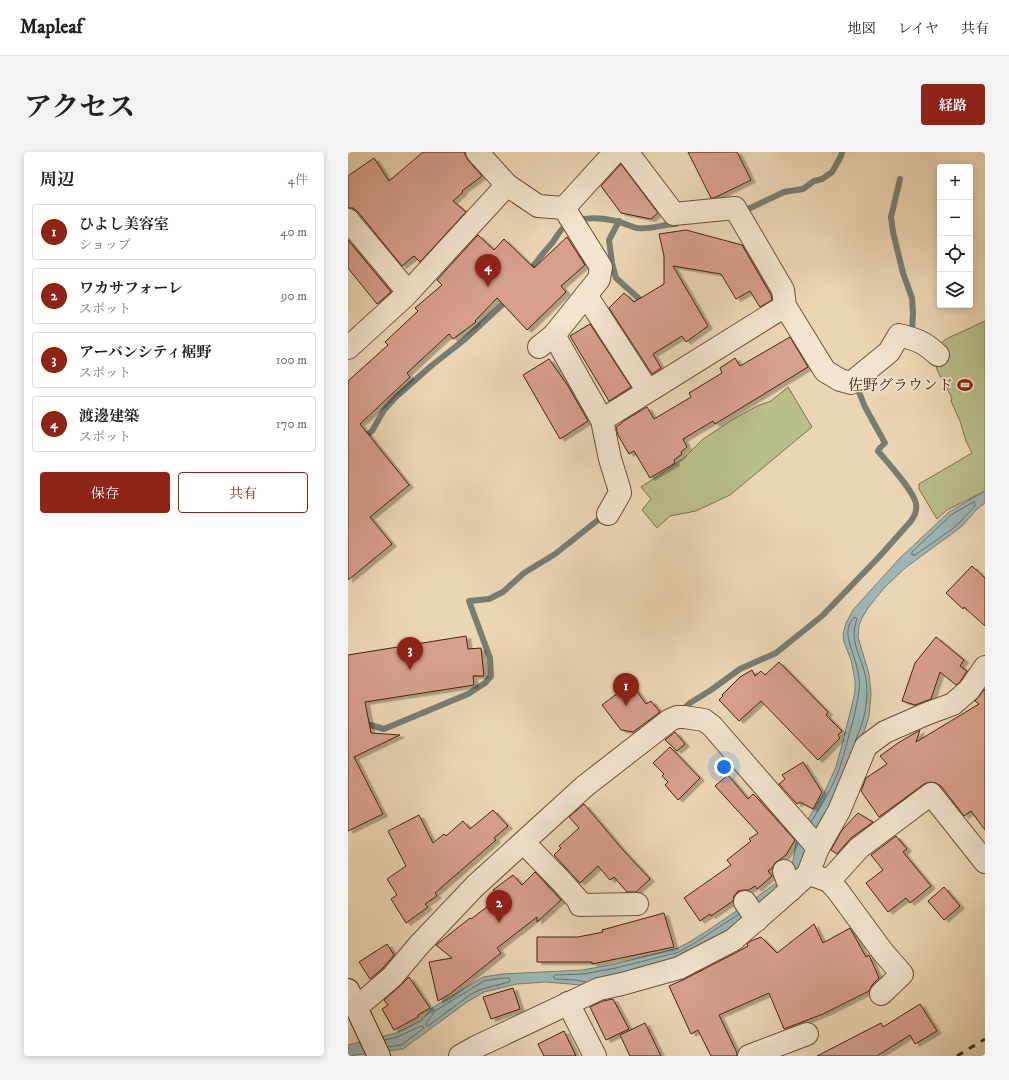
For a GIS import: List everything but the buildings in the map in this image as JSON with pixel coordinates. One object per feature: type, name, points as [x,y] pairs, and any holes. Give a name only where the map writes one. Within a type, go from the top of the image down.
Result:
[{"type":"street","points":[[477,152],[507,185],[538,206],[564,208]]},
{"type":"street","points":[[564,208],[615,152]]},
{"type":"street","points":[[627,152],[674,214],[741,217],[783,290],[785,306],[825,371],[840,380],[851,383],[888,352],[900,335],[909,337],[928,346],[938,355]]},
{"type":"street","points":[[348,348],[408,292],[507,185]]},
{"type":"street","points":[[564,208],[601,267],[608,271],[599,279],[546,341],[602,420],[610,459],[620,493],[608,514]]},
{"type":"street","points":[[348,220],[408,292]]},
{"type":"street","points":[[586,295],[648,391]]},
{"type":"street","points":[[602,420],[785,306]]},
{"type":"street","points":[[808,874],[818,848],[839,810],[866,746],[885,732],[953,704],[969,690],[985,667]]},
{"type":"street","points":[[379,1056],[356,1006],[392,977],[419,945],[475,886],[585,786],[670,720],[677,717],[684,717],[704,720],[712,726],[818,848]]},
{"type":"street","points":[[829,881],[860,848],[931,794],[985,862]]},
{"type":"street","points":[[524,843],[563,883],[578,900],[580,905],[637,904]]},
{"type":"street","points":[[460,1056],[599,989],[679,968],[734,940],[751,911],[787,881],[808,874],[829,881],[882,951],[902,974],[881,994]]},
{"type":"street","points":[[568,1003],[595,1056]]},
{"type":"street","points":[[748,1056],[807,1034]]},
{"type":"green space","name":"佐野グラウンド","points":[[985,321],[985,491],[947,510],[937,519],[919,489],[919,484],[972,453],[951,401],[952,398],[938,372],[934,360],[938,346],[946,339]]},
{"type":"green space","points":[[788,387],[812,427],[730,495],[696,511],[670,516],[657,528],[642,510],[651,499],[641,487],[683,459],[703,439],[757,406],[771,401]]},
{"type":"water","points":[[985,491],[985,503],[978,508],[962,526],[905,568],[884,588],[862,618],[859,625],[858,637],[869,674],[871,693],[869,716],[846,777],[792,884],[698,953],[583,987],[582,985],[545,982],[517,984],[484,992],[467,1002],[403,1049],[348,1056],[348,1045],[396,1033],[421,1021],[432,1008],[483,977],[502,974],[583,970],[615,964],[678,948],[710,929],[779,881],[793,861],[798,831],[808,819],[824,793],[836,767],[843,741],[855,692],[855,680],[851,660],[844,642],[843,634],[846,623],[853,610],[900,558],[949,512]]},
{"type":"waterway","points":[[742,212],[784,192],[803,189],[814,181],[822,179],[832,172],[842,152]]},
{"type":"waterway","points":[[900,179],[891,217],[903,273],[912,298],[913,313],[912,331],[910,335]]},
{"type":"waterway","points":[[528,273],[564,227],[574,221],[593,218],[605,219],[618,221],[637,228],[652,228],[676,224]]},
{"type":"waterway","points":[[619,221],[609,240],[612,263],[616,278],[645,304]]},
{"type":"waterway","points":[[362,439],[372,431],[384,410],[396,397],[431,366],[464,340],[507,299]]},
{"type":"waterway","points":[[867,383],[859,392],[865,407],[885,443],[883,445]]},
{"type":"waterway","points":[[680,712],[690,703],[740,669],[776,653],[822,616],[879,557],[911,521],[916,511],[914,498],[905,484],[878,451],[880,448]]},
{"type":"waterway","points":[[348,724],[360,722],[384,729],[468,694],[485,683],[491,676],[490,658],[469,601],[489,599],[503,592],[524,573],[555,554],[598,520],[602,512]]},
{"type":"railway","points":[[957,1056],[985,1039]]},
{"type":"place","name":"渡邊建築","points":[[488,287]]},
{"type":"place","name":"佐野グラウンド","points":[[965,385]]},
{"type":"place","name":"アーバンシティ裾野","points":[[410,670]]},
{"type":"place","name":"ひよし美容室","points":[[626,706]]},
{"type":"place","name":"ワカサフォーレ","points":[[499,923]]}]
